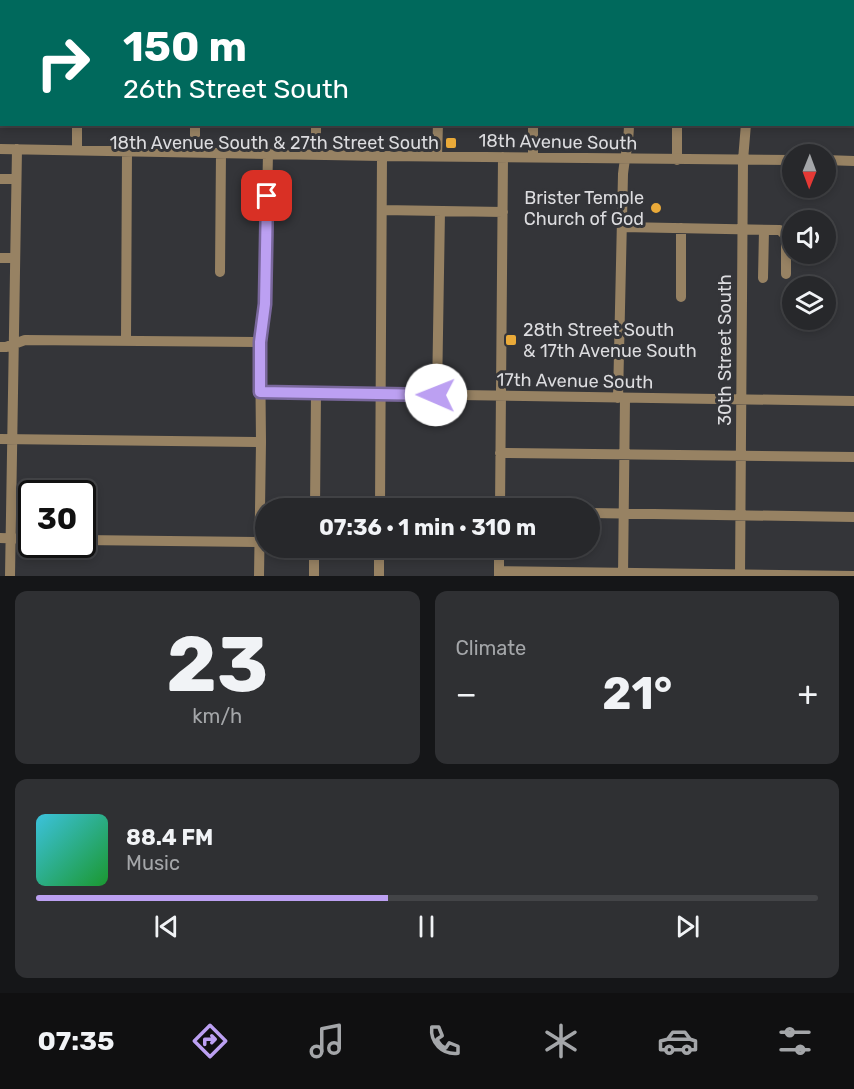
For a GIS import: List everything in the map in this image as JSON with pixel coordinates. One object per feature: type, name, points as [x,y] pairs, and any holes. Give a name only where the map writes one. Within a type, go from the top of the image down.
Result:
[{"type":"street","points":[[77,126],[77,150]]},
{"type":"street","points":[[195,126],[195,152]]},
{"type":"street","points":[[316,126],[316,154]]},
{"type":"street","points":[[437,156],[438,126]]},
{"type":"street","points":[[533,126],[533,158]]},
{"type":"street","points":[[623,574],[621,227],[624,159],[629,148],[629,126]]},
{"type":"street","points":[[677,126],[677,160]]},
{"type":"street","name":"30th Street South","points":[[740,574],[742,228],[746,126]]},
{"type":"street","name":"18th Avenue South","points":[[0,149],[782,160]]},
{"type":"street","points":[[10,576],[5,538],[12,439],[16,149]]},
{"type":"street","points":[[126,341],[127,151]]},
{"type":"street","points":[[220,272],[221,152]]},
{"type":"street","points":[[260,498],[260,342],[265,304],[268,153]]},
{"type":"street","points":[[380,498],[382,156]]},
{"type":"street","points":[[500,498],[503,157]]},
{"type":"street","points":[[836,160],[854,161]]},
{"type":"street","points":[[0,179],[16,179]]},
{"type":"street","points":[[382,210],[502,212]]},
{"type":"street","points":[[436,395],[440,211]]},
{"type":"street","points":[[621,227],[780,230],[786,236],[786,274]]},
{"type":"street","points":[[681,228],[683,263],[681,297]]},
{"type":"street","points":[[763,279],[764,230]]},
{"type":"street","points":[[0,258],[15,258]]},
{"type":"street","points":[[0,347],[25,340],[260,342]]},
{"type":"street","name":"17th Avenue South","points":[[260,392],[854,401]]},
{"type":"street","points":[[315,498],[316,393]]},
{"type":"street","points":[[0,439],[261,442]]},
{"type":"street","points":[[500,453],[854,457]]},
{"type":"street","points":[[600,513],[854,517]]},
{"type":"street","points":[[96,540],[255,542]]},
{"type":"street","points":[[259,576],[260,558]]},
{"type":"street","points":[[314,558],[314,576]]},
{"type":"street","points":[[379,558],[379,576]]},
{"type":"street","points":[[499,558],[499,574],[854,576]]},
{"type":"place","name":"18th Avenue South & 27th Street South","points":[[451,143]]},
{"type":"place","name":"Brister Temple Church of God","points":[[656,208]]},
{"type":"place","name":"28th Street South & 17th Avenue South","points":[[511,340]]},
{"type":"route","points":[[267,196],[265,304],[260,342],[260,392],[436,395]]}]
